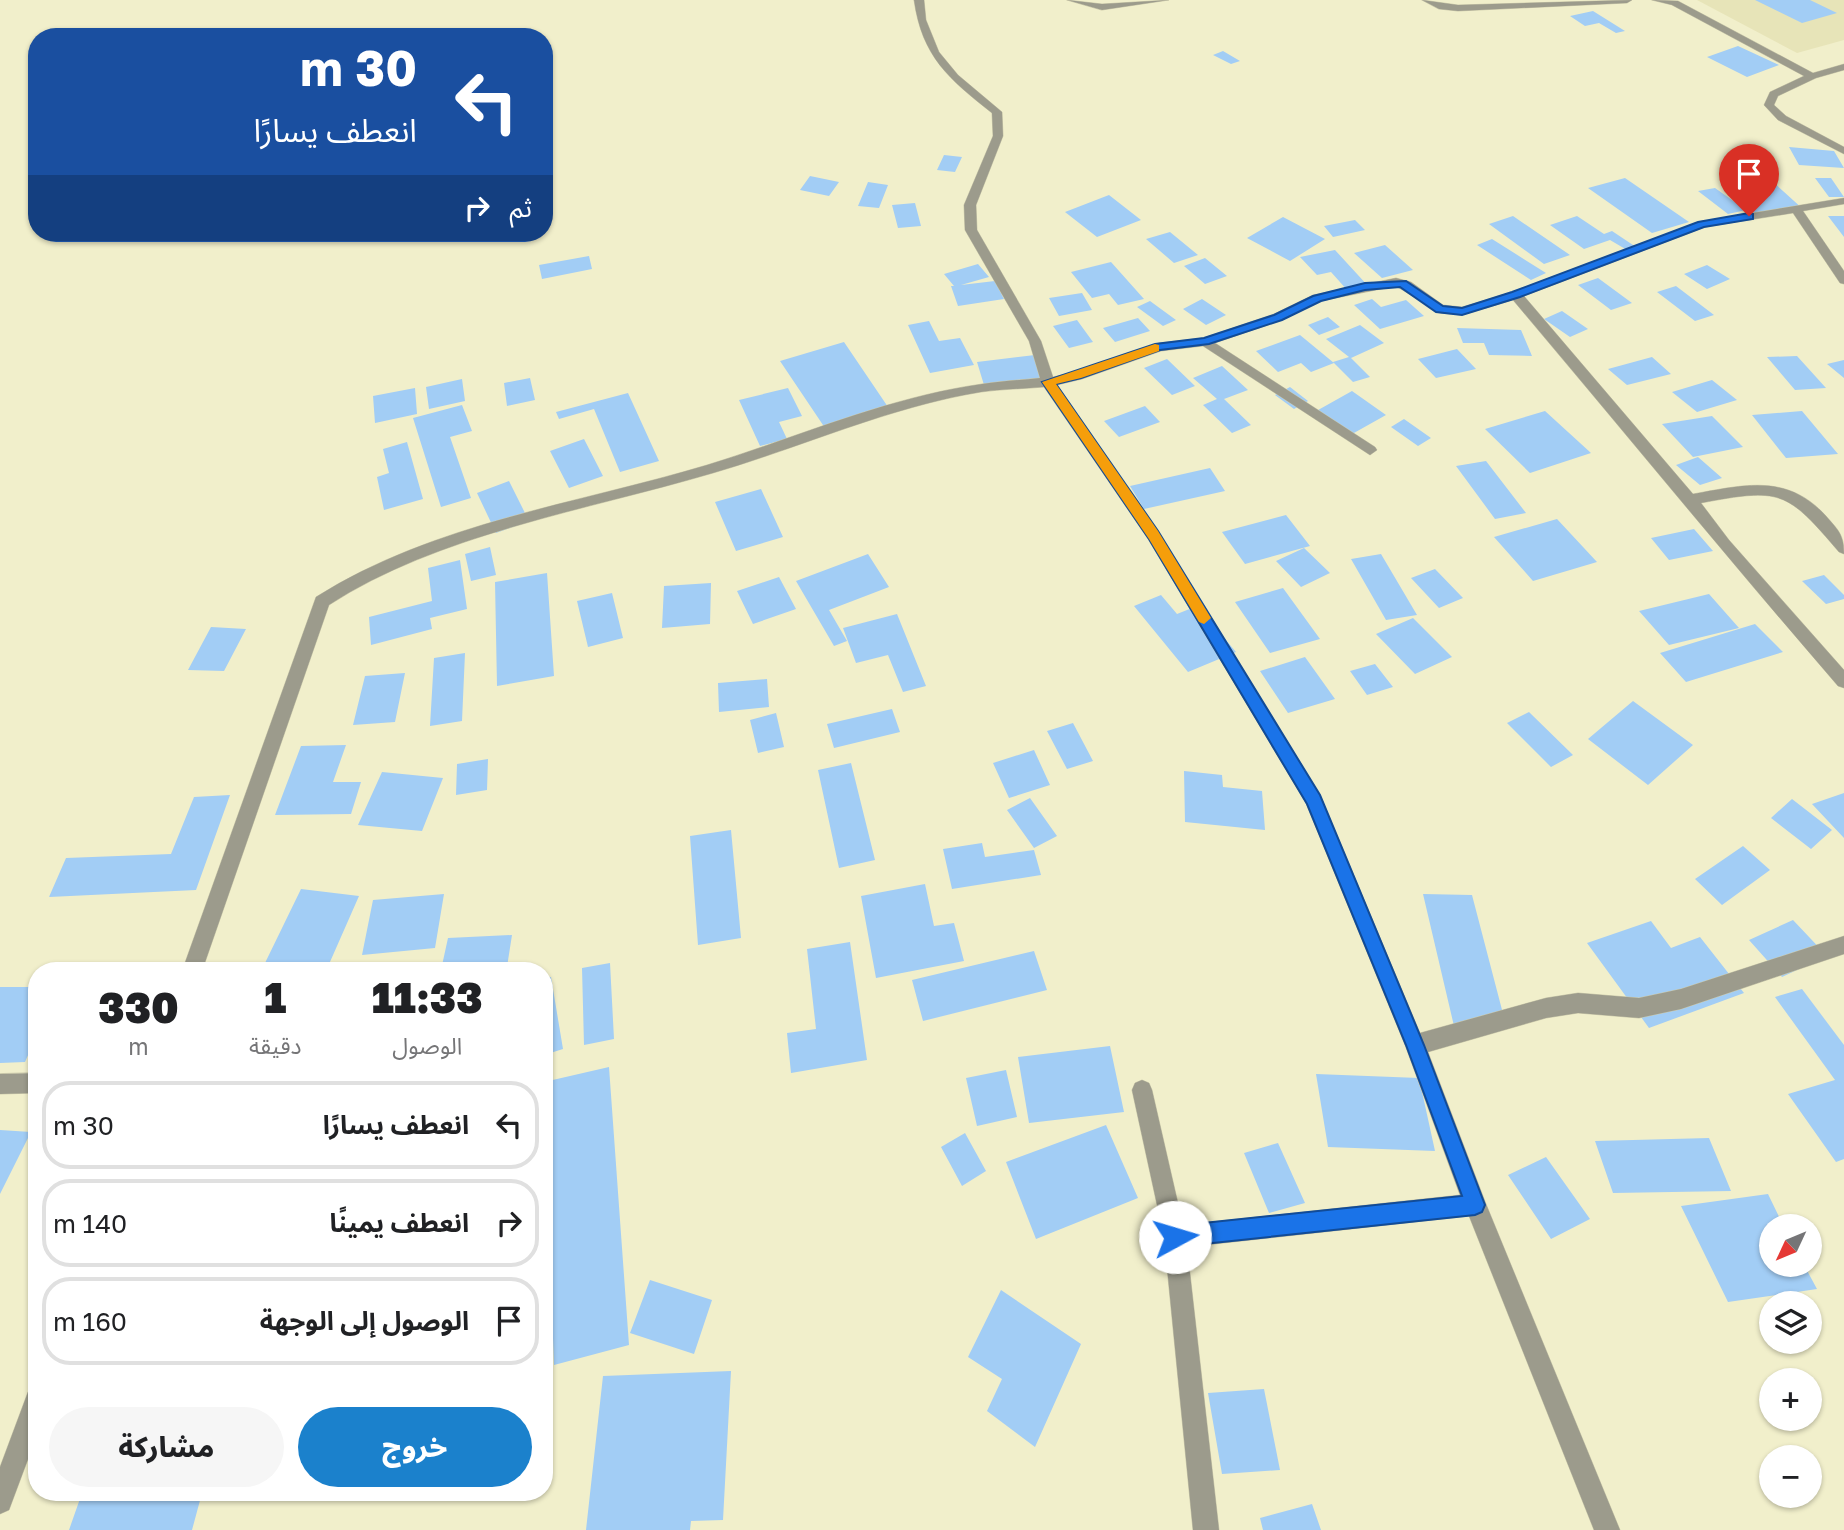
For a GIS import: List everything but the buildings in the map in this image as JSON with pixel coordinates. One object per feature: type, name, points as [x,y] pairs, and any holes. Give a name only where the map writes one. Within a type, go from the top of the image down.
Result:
[{"type":"street","points":[[919,0],[920,14],[932,52],[942,65],[997,112],[998,136],[970,205],[971,230],[1035,341],[1048,382],[1153,535],[1314,800],[1415,1045],[1475,1205],[1607,1530]]},
{"type":"street","points":[[1072,0],[1102,7],[1164,0]]},
{"type":"street","points":[[1427,0],[1458,8],[1627,0]]},
{"type":"street","points":[[1657,0],[1679,2],[1812,76]]},
{"type":"street","points":[[1844,67],[1812,76],[1774,94],[1769,105],[1782,118],[1844,151]]},
{"type":"street","points":[[195,962],[322,601],[373,572],[454,540],[710,469],[906,405],[981,388],[1048,382],[1077,376],[1159,347],[1205,342],[1278,317],[1317,298],[1365,286],[1402,283],[1432,305],[1449,311],[1471,309],[1516,295],[1702,224],[1844,201]]},
{"type":"street","points":[[1796,209],[1844,280]]},
{"type":"street","points":[[1516,295],[1690,499],[1724,544],[1844,681]]},
{"type":"street","points":[[1205,342],[1370,450]]},
{"type":"street","points":[[1690,499],[1753,491],[1786,494],[1798,499],[1812,511],[1844,548]]},
{"type":"street","points":[[1415,1045],[1546,1008],[1578,1003],[1639,1009],[1681,999],[1844,945]]},
{"type":"street","points":[[0,1084],[28,1083]]},
{"type":"street","points":[[1142,1090],[1175,1237],[1206,1530]]},
{"type":"street","points":[[1175,1237],[1475,1205]]},
{"type":"street","points":[[0,1501],[28,1425]]},
{"type":"shaded area","points":[[1697,0],[1844,0],[1844,40],[1797,53]]},
{"type":"slow traffic","points":[[1155,348],[1077,376],[1048,382],[1153,535],[1204,618]]},
{"type":"route","points":[[1175,1237],[1475,1205],[1415,1045],[1314,800],[1153,535],[1048,382],[1077,376],[1159,347],[1205,342],[1278,317],[1317,298],[1365,286],[1402,283],[1440,309],[1462,311],[1479,307],[1702,224],[1749,216]]}]
